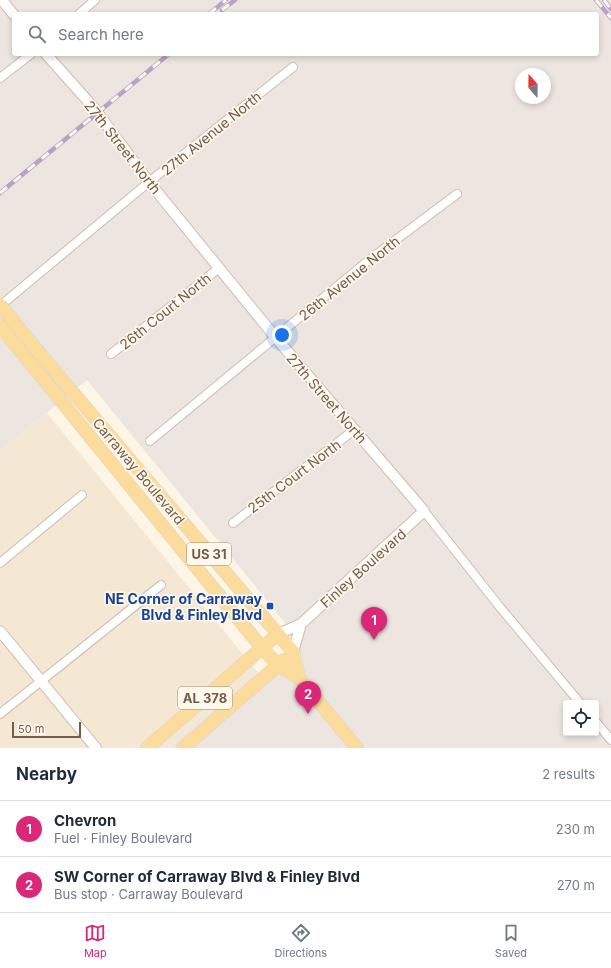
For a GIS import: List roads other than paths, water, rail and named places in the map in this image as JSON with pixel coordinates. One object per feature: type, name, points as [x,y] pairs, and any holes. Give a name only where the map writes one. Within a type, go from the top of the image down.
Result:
[{"type":"main road","name":"Carraway Boulevard","points":[[0,305],[293,652],[299,678]]},
{"type":"main road","name":"Carraway Boulevard","points":[[0,326],[262,648],[278,665],[299,678],[357,748]]},
{"type":"main road","name":"Finley Boulevard","points":[[147,748],[278,634]]},
{"type":"main road","name":"AL 378","points":[[183,748],[293,652]]},
{"type":"street","points":[[2,0],[12,12]]},
{"type":"street","points":[[81,12],[95,0]]},
{"type":"street","points":[[0,78],[28,56]]},
{"type":"street","name":"27th Street North","points":[[48,56],[94,108],[149,182],[276,338],[424,511],[499,606],[577,700]]},
{"type":"street","name":"27th Avenue North","points":[[0,305],[149,182],[293,67]]},
{"type":"street","name":"26th Avenue North","points":[[150,441],[369,260],[457,194]]},
{"type":"street","name":"26th Court North","points":[[111,354],[219,268]]},
{"type":"street","name":"25th Court North","points":[[233,522],[354,430]]},
{"type":"street","points":[[0,563],[82,495]]},
{"type":"street","name":"Finley Boulevard","points":[[278,634],[301,624],[424,511]]},
{"type":"street","points":[[0,714],[161,585]]},
{"type":"street","points":[[293,652],[301,624]]},
{"type":"street","points":[[0,631],[96,748]]},
{"type":"street","points":[[599,726],[610,739]]},
{"type":"railway","points":[[211,12],[226,0]]},
{"type":"railway","points":[[222,10],[235,0]]},
{"type":"railway","points":[[596,0],[611,18]]},
{"type":"railway","points":[[604,0],[611,9]]},
{"type":"railway","points":[[0,193],[167,56]]},
{"type":"place","name":"NE Corner of Carraway Blvd & Finley Blvd","points":[[270,606]]},
{"type":"place","name":"Chevron","points":[[374,640]]},
{"type":"place","name":"SW Corner of Carraway Blvd & Finley Blvd","points":[[308,714]]}]
